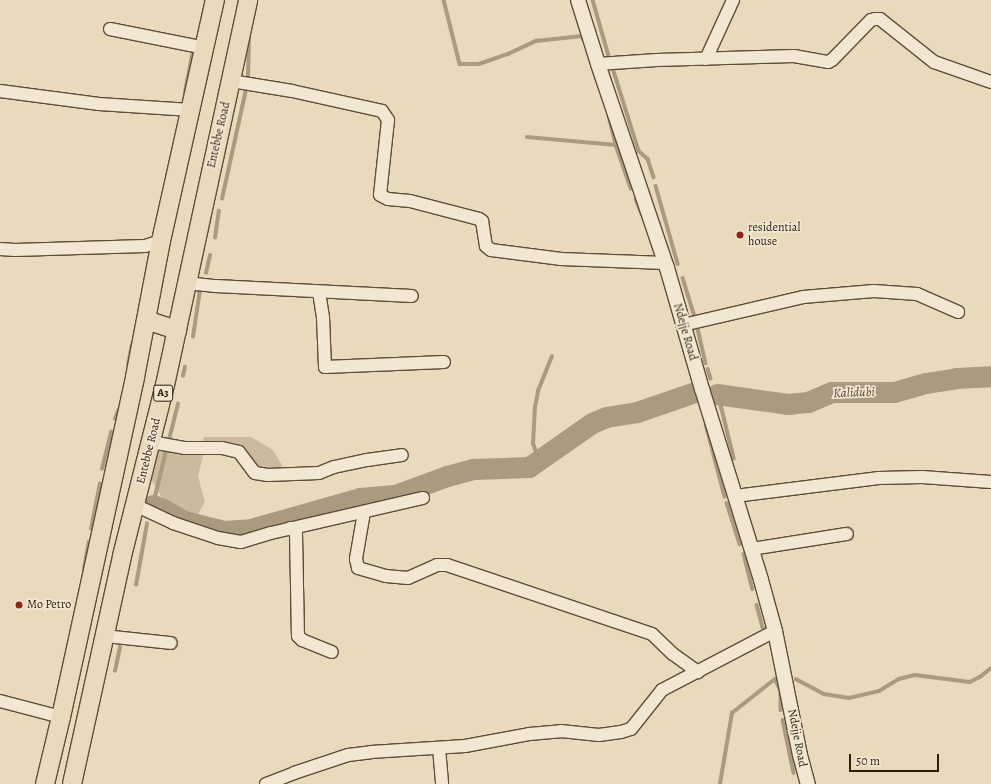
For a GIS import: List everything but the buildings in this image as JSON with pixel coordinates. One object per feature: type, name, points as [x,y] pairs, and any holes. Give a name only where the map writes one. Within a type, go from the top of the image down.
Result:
[{"type":"main road","points":[[45,784],[61,718],[162,241],[215,0]]},
{"type":"main road","name":"Entebbe Road","points":[[72,784],[135,505],[177,330],[248,0]]},
{"type":"main road","points":[[146,320],[177,330]]},
{"type":"street","name":"Ndejje Road","points":[[578,0],[665,263],[752,549],[775,630],[800,755],[808,784]]},
{"type":"street","points":[[706,59],[733,0]]},
{"type":"street","points":[[598,64],[657,60],[794,56],[828,62],[832,60],[871,20],[880,19],[934,62],[991,82]]},
{"type":"street","points":[[110,29],[205,48]]},
{"type":"street","points":[[231,81],[292,91],[382,112],[388,120],[380,196],[388,199],[410,201],[479,219],[482,221],[486,246],[491,250],[561,259],[665,263]]},
{"type":"street","points":[[0,92],[99,104],[191,110]]},
{"type":"street","points":[[0,249],[15,250],[145,246],[162,241]]},
{"type":"street","points":[[186,283],[319,292],[412,296]]},
{"type":"street","points":[[683,325],[803,297],[874,290],[917,294],[958,312]]},
{"type":"street","points":[[319,292],[323,317],[325,367],[444,362]]},
{"type":"street","points":[[150,442],[185,448],[222,448],[239,452],[255,474],[268,475],[319,473],[334,467],[361,461],[402,456]]},
{"type":"street","points":[[735,496],[879,478],[922,478],[991,482]]},
{"type":"street","points":[[135,505],[173,523],[218,538],[241,542],[290,528],[423,498]]},
{"type":"street","points":[[364,512],[356,559],[358,568],[386,576],[408,578],[437,565],[447,565],[652,634],[673,654],[698,672]]},
{"type":"street","points":[[290,528],[296,534],[298,636],[302,640],[332,652]]},
{"type":"street","points":[[752,549],[847,534]]},
{"type":"street","points":[[266,784],[294,772],[348,755],[371,752],[465,746],[529,734],[561,731],[599,735],[631,729],[662,690],[775,630]]},
{"type":"street","points":[[105,636],[172,643]]},
{"type":"street","points":[[0,701],[61,718]]},
{"type":"street","points":[[439,748],[442,784]]},
{"type":"shaded area","points":[[204,437],[251,437],[273,450],[282,465],[278,472],[256,469],[242,451],[211,444],[203,441]]},
{"type":"shaded area","points":[[158,440],[204,452],[198,476],[205,502],[195,519],[181,518],[166,505],[148,473]]},
{"type":"waterway","points":[[444,0],[460,64],[479,64],[508,54],[536,41],[582,36],[584,40]]},
{"type":"waterway","points":[[593,0],[609,56]]},
{"type":"waterway","points":[[248,79],[249,34]]},
{"type":"waterway","points":[[185,92],[192,56]]},
{"type":"waterway","points":[[613,68],[639,151],[648,159],[654,177]]},
{"type":"waterway","points":[[222,199],[246,90]]},
{"type":"waterway","points":[[609,116],[616,145],[631,188]]},
{"type":"waterway","points":[[527,137],[616,145]]},
{"type":"waterway","points":[[656,186],[678,264]]},
{"type":"waterway","points":[[636,199],[642,214]]},
{"type":"waterway","points":[[215,238],[219,211]]},
{"type":"waterway","points":[[206,273],[210,255]]},
{"type":"waterway","points":[[683,278],[695,317]]},
{"type":"waterway","points":[[193,337],[200,290]]},
{"type":"waterway","points":[[698,329],[706,363]]},
{"type":"waterway","points":[[128,365],[132,345]]},
{"type":"waterway","points":[[539,461],[533,444],[535,407],[538,391],[552,357]]},
{"type":"waterway","points":[[183,376],[185,367]]},
{"type":"waterway","points":[[708,369],[711,379]]},
{"type":"waterway","name":"Kalidubi","points":[[717,394],[788,404],[808,402],[831,392],[894,392],[926,383],[956,378],[991,376]]},
{"type":"waterway","points":[[153,505],[184,521],[224,531],[251,529],[360,498],[395,495],[447,476],[474,469],[529,467],[592,423],[606,417],[637,412],[695,392]]},
{"type":"waterway","points":[[169,440],[178,404]]},
{"type":"waterway","points":[[721,405],[734,458]]},
{"type":"waterway","points":[[115,419],[118,411]]},
{"type":"waterway","points":[[706,424],[725,497]]},
{"type":"waterway","points":[[102,469],[111,432]]},
{"type":"waterway","points":[[153,505],[166,451]]},
{"type":"waterway","points":[[91,529],[100,484]]},
{"type":"waterway","points":[[727,503],[740,544]]},
{"type":"waterway","points":[[136,585],[147,524]]},
{"type":"waterway","points":[[84,569],[89,542]]},
{"type":"waterway","points":[[744,554],[753,589]]},
{"type":"waterway","points":[[757,605],[763,627]]},
{"type":"waterway","points":[[115,671],[120,648]]},
{"type":"waterway","points":[[796,679],[824,694],[849,698],[879,691],[899,679],[915,675],[970,682],[980,677],[991,668]]},
{"type":"waterway","points":[[720,784],[732,713],[775,679],[781,691],[781,710]]},
{"type":"waterway","points":[[783,720],[794,773]]},
{"type":"place","name":"residential house","points":[[740,235]]},
{"type":"place","name":"Mo Petro","points":[[19,605]]}]
